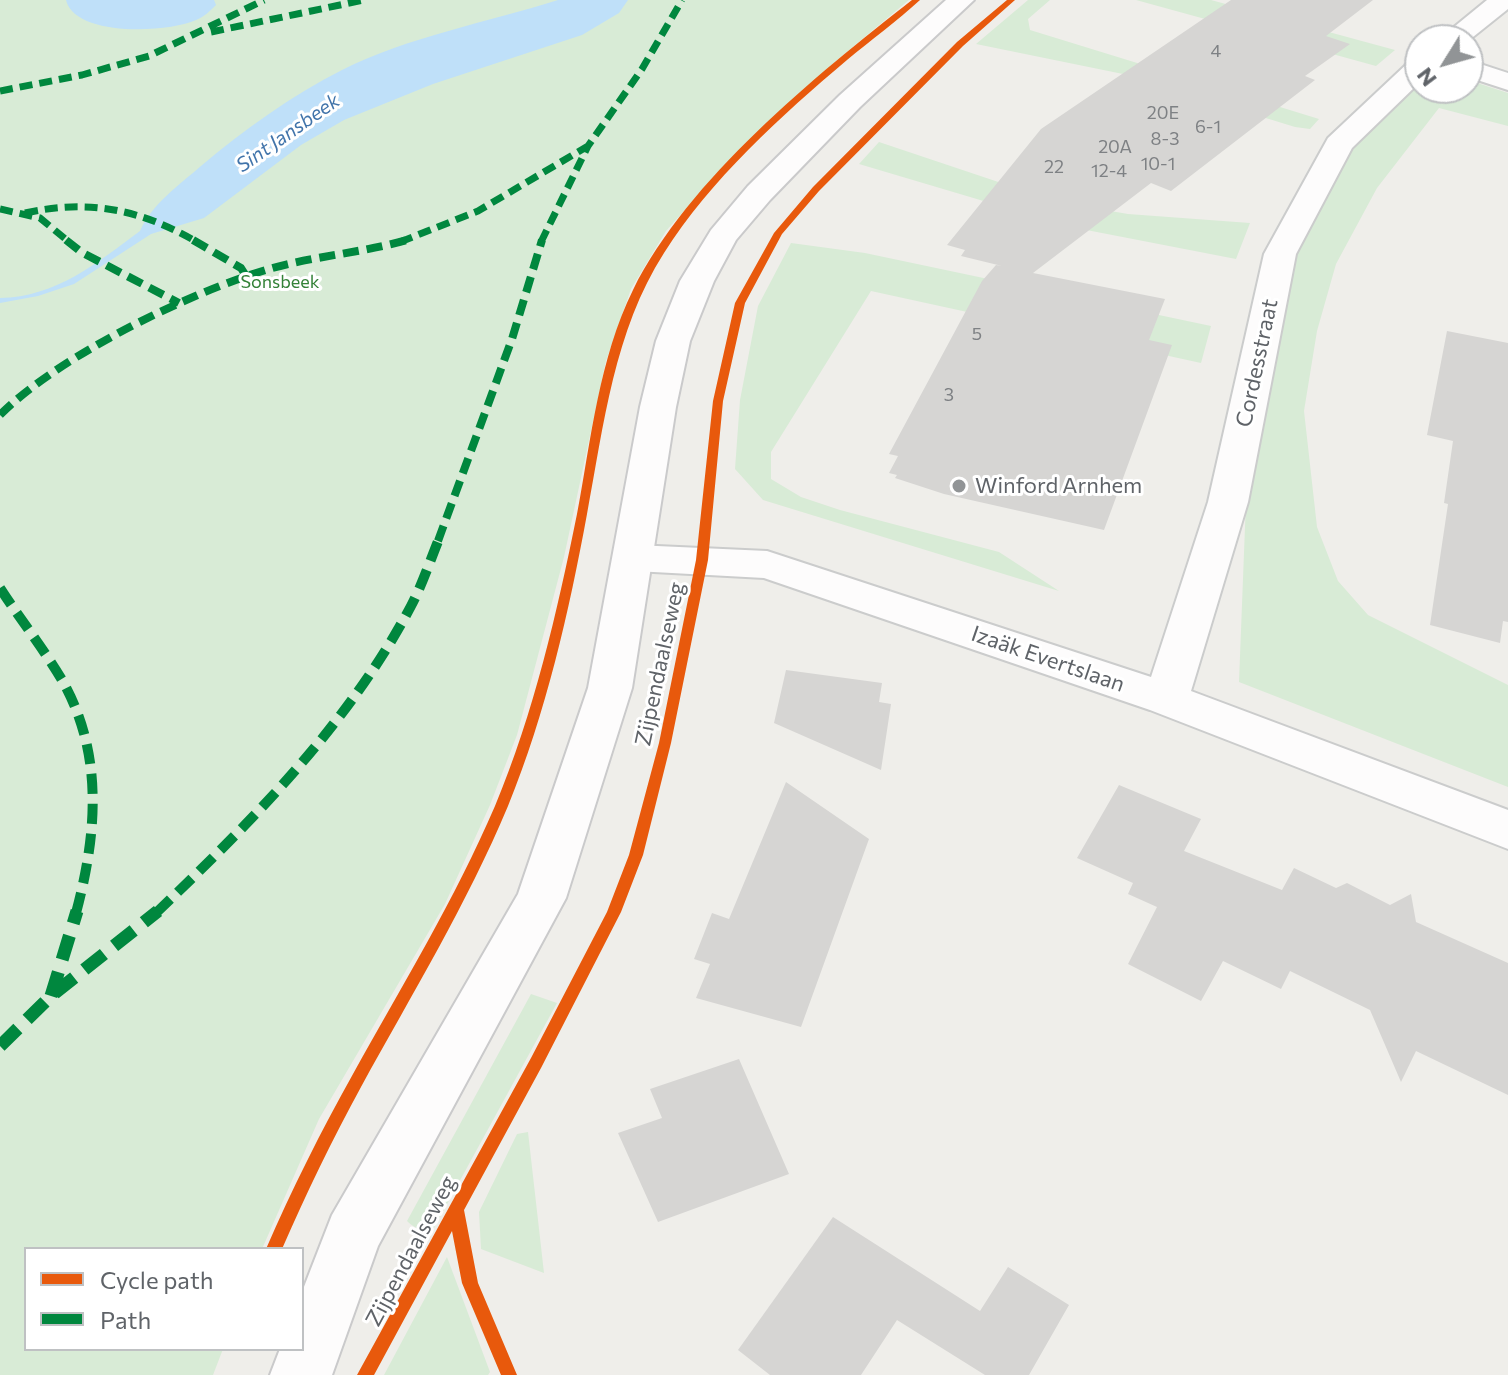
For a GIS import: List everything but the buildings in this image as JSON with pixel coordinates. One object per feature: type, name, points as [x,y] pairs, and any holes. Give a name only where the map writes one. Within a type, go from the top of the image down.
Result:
[{"type":"street","name":"Zijpendaalseweg","points":[[301,1375],[353,1235],[541,898],[610,688],[635,558],[658,407],[673,341],[697,281],[722,237],[759,193],[850,101],[961,0]]},
{"type":"street","points":[[1472,24],[1503,0]]},
{"type":"street","points":[[1484,74],[1508,82]]},
{"type":"street","name":"Cordesstraat","points":[[1166,699],[1228,502],[1280,254],[1339,144],[1404,82]]},
{"type":"street","name":"Izaäk Evertslaan","points":[[635,558],[767,565],[1166,699],[1508,830]]},
{"type":"green space","name":"Sonsbeek","points":[[0,0],[909,0],[836,61],[725,165],[666,231],[631,289],[606,361],[564,557],[517,735],[490,805],[445,904],[319,1119],[263,1247],[24,1247],[24,1351],[222,1351],[213,1375],[0,1375]]},
{"type":"green space","points":[[1028,0],[1050,0],[1028,19],[1030,30],[1319,119],[1310,129],[1295,127],[1123,74],[976,44]]},
{"type":"green space","points":[[1136,0],[1211,0],[1395,50],[1376,66]]},
{"type":"green space","points":[[1484,85],[1508,93],[1508,126],[1439,108],[1377,188],[1336,264],[1317,331],[1304,411],[1317,527],[1338,581],[1368,615],[1508,685],[1508,787],[1239,682],[1247,475],[1259,336],[1331,164],[1404,88],[1404,104],[1484,104]]},
{"type":"green space","points":[[879,142],[1058,202],[1128,214],[1250,223],[1236,259],[1071,227],[859,164]]},
{"type":"green space","points":[[791,243],[865,253],[1211,326],[1201,363],[871,291],[771,452],[771,479],[801,497],[999,552],[1059,591],[763,500],[735,469],[740,400],[758,306]]},
{"type":"green space","points":[[531,994],[557,1003],[434,1228],[416,1228],[407,1221]]},
{"type":"green space","points":[[528,1132],[544,1273],[481,1249],[479,1212],[517,1134]]},
{"type":"green space","points":[[447,1257],[490,1372],[488,1375],[384,1375]]},
{"type":"water","points":[[66,0],[214,0],[216,5],[202,17],[182,24],[165,28],[124,29],[86,21],[73,12]]},
{"type":"water","name":"Sint Jansbeek","points":[[558,0],[628,0],[619,13],[582,35],[433,84],[344,120],[301,145],[204,218],[151,234],[74,284],[38,296],[0,303],[0,298],[39,292],[58,285],[108,255],[140,231],[159,204],[218,152],[269,114],[323,80],[393,48]]},
{"type":"marked path","points":[[0,91],[82,75],[149,56],[264,0]]},
{"type":"marked path","points":[[211,32],[364,0]]},
{"type":"marked path","points":[[0,1046],[51,996],[152,917],[246,827],[344,713],[386,651],[413,603],[459,491],[512,339],[539,246],[588,146],[642,69],[682,0]]},
{"type":"marked path","points":[[0,415],[25,392],[53,374],[120,334],[193,297],[269,269],[389,245],[430,232],[500,199],[588,146]]},
{"type":"marked path","points":[[25,213],[86,204],[139,214],[189,237],[241,268],[246,276]]},
{"type":"marked path","points":[[0,209],[40,218],[81,252],[179,303]]},
{"type":"marked path","points":[[0,588],[70,695],[85,731],[92,769],[94,807],[91,846],[74,922],[51,996]]},
{"type":"cycle path","points":[[275,1247],[327,1136],[475,863],[514,772],[558,625],[610,371],[638,290],[660,251],[724,172],[802,95],[916,0]]},
{"type":"cycle path","points":[[365,1375],[536,1063],[614,912],[636,855],[665,743],[702,560],[718,401],[740,303],[778,233],[816,189],[960,44],[1011,0]]},
{"type":"cycle path","points":[[456,1210],[470,1283],[509,1375]]},
{"type":"place","name":"Winford Arnhem","points":[[959,486]]}]
